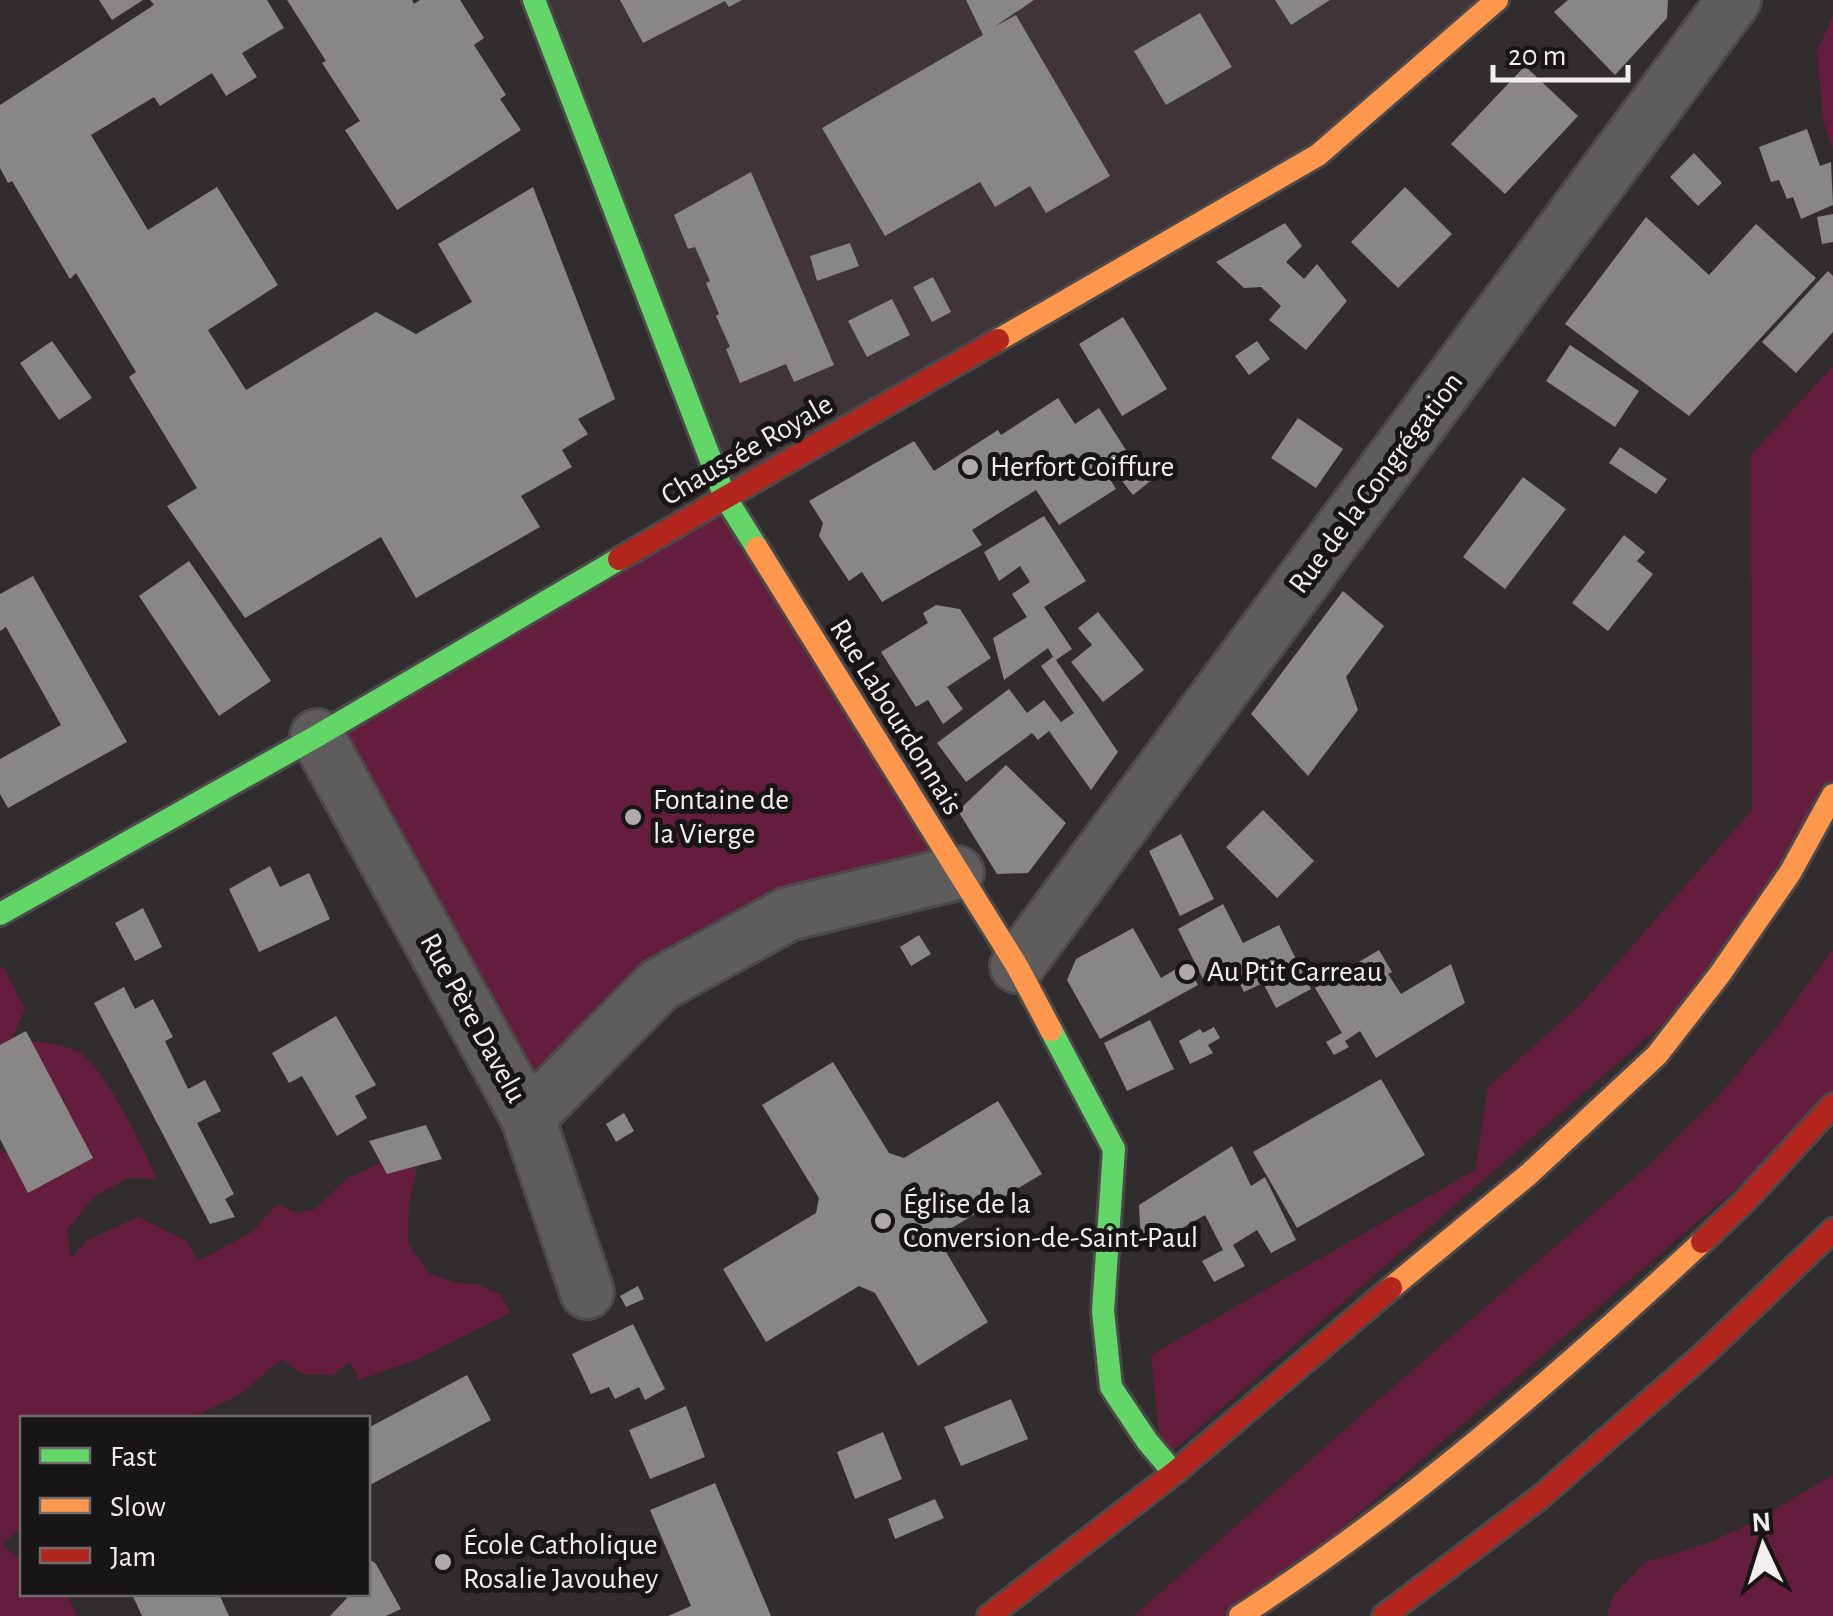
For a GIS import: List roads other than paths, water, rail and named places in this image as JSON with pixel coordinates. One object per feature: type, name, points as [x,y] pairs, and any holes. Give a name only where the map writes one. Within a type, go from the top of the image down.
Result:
[{"type":"main road","name":"Rue Labourdonnais","points":[[534,0],[725,497],[1017,966],[1114,1149],[1104,1312],[1111,1387],[1168,1467]]},
{"type":"main road","name":"Chaussée Royale","points":[[0,914],[318,736],[1318,155],[1496,0]]},
{"type":"main road","points":[[989,1616],[1529,1174],[1657,1055],[1780,888],[1833,795]]},
{"type":"main road","points":[[1240,1616],[1437,1474],[1602,1335],[1744,1202],[1833,1105]]},
{"type":"main road","points":[[1384,1616],[1538,1499],[1704,1354],[1833,1230]]},
{"type":"street","name":"Rue de la Congrégation","points":[[1017,966],[1734,0]]},
{"type":"street","name":"Rue Père Davelu","points":[[318,736],[528,1118],[658,985],[788,914],[957,873]]},
{"type":"street","points":[[528,1118],[587,1292]]},
{"type":"place","name":"Herfort Coiffure","points":[[970,467]]},
{"type":"place","name":"Fontaine de la Vierge","points":[[633,817]]},
{"type":"place","name":"Au Ptit Carreau","points":[[1187,972]]},
{"type":"place","name":"Église de la Conversion-de-Saint-Paul","points":[[883,1221]]},
{"type":"place","name":"École Catholique Rosalie Javouhey","points":[[443,1562]]}]
